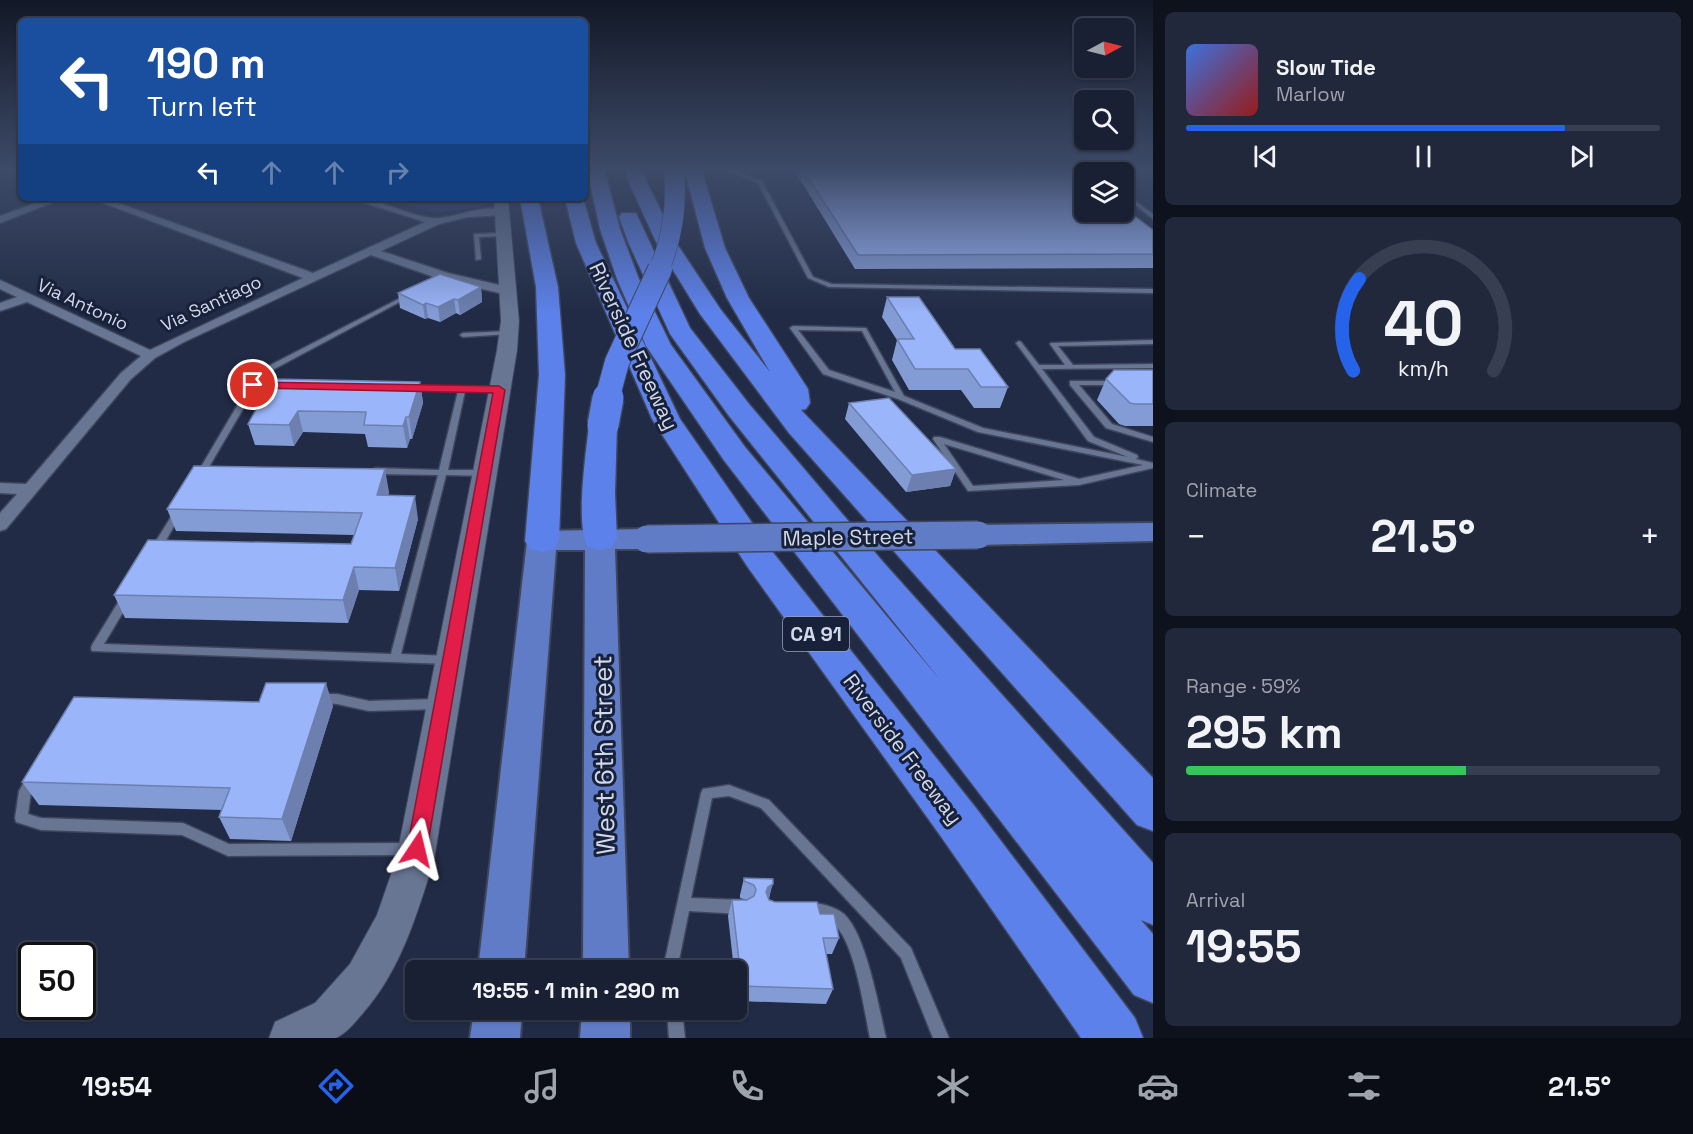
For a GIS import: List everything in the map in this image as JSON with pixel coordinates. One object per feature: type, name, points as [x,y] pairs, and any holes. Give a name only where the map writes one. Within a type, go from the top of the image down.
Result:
[{"type":"highway","points":[[533,216],[547,287],[552,375],[542,541]]},
{"type":"highway","name":"Riverside Freeway","points":[[572,216],[666,419],[759,558],[959,823],[1115,1038]]},
{"type":"highway","points":[[607,216],[628,279],[659,346],[734,453],[1153,976]]},
{"type":"highway","points":[[628,216],[679,329],[739,410],[871,572],[1153,900]]},
{"type":"highway","points":[[655,216],[668,244],[705,304],[799,427],[1153,810]]},
{"type":"highway","points":[[600,539],[599,493],[603,425],[608,396],[617,362],[667,252],[676,216]]},
{"type":"highway","points":[[706,216],[715,248],[738,298],[794,389],[799,427]]},
{"type":"main road","points":[[291,1038],[336,1028],[394,924],[417,849],[509,333],[501,216]]},
{"type":"main road","name":"Maple Street","points":[[542,541],[1153,532]]},
{"type":"main road","name":"West 6th Street","points":[[600,539],[606,960]]},
{"type":"main road","points":[[502,960],[542,541]]},
{"type":"main road","points":[[495,1038],[497,1020]]},
{"type":"main road","points":[[605,1038],[606,1020]]},
{"type":"street","points":[[146,216],[313,277]]},
{"type":"street","points":[[416,216],[435,222]]},
{"type":"street","name":"Via Santiago","points":[[0,525],[126,376],[150,356],[179,339],[370,251],[435,222],[458,216]]},
{"type":"street","points":[[370,251],[439,279],[508,291]]},
{"type":"street","name":"Via Antonio","points":[[0,284],[150,356]]},
{"type":"street","points":[[0,308],[28,297]]},
{"type":"street","points":[[0,488],[30,489]]},
{"type":"lane","points":[[778,216],[811,278],[831,286],[1153,291]]},
{"type":"lane","points":[[475,227],[478,259]]},
{"type":"lane","points":[[476,235],[502,234]]},
{"type":"lane","points":[[192,488],[260,374],[415,292]]},
{"type":"lane","points":[[901,397],[864,329],[793,328],[826,372],[901,397],[981,430],[1153,465]]},
{"type":"lane","points":[[463,335],[509,333]]},
{"type":"lane","points":[[1071,366],[1053,344],[1153,342]]},
{"type":"lane","points":[[1019,343],[1091,439],[1153,465]]},
{"type":"lane","points":[[1037,367],[1153,366]]},
{"type":"lane","points":[[1119,383],[1073,383],[1109,426],[1153,440]]},
{"type":"lane","points":[[253,385],[288,386]]},
{"type":"lane","points":[[404,388],[499,390]]},
{"type":"lane","points":[[395,658],[462,389]]},
{"type":"lane","points":[[1131,432],[1153,432]]},
{"type":"lane","points":[[1079,482],[937,439],[971,489],[1079,482],[1153,465]]},
{"type":"lane","points":[[204,467],[216,468]]},
{"type":"lane","points":[[360,470],[484,473]]},
{"type":"lane","points":[[150,558],[180,508]]},
{"type":"lane","points":[[132,588],[96,648],[450,660]]},
{"type":"lane","points":[[304,698],[337,699],[369,706],[443,704]]},
{"type":"lane","points":[[36,772],[25,791],[21,818],[41,824],[183,829],[228,850],[417,849]]},
{"type":"lane","points":[[672,960],[708,793],[729,790],[765,804],[906,953],[941,1038]]},
{"type":"lane","points":[[683,904],[742,907]]},
{"type":"lane","points":[[790,910],[821,910],[840,920],[848,928],[855,944],[878,1038]]},
{"type":"lane","points":[[675,1020],[676,1038]]},
{"type":"building","points":[[833,216],[1074,216],[1074,222],[1134,222],[1135,216],[1153,230],[1153,254],[858,255]]},
{"type":"building","points":[[440,274],[481,287],[458,300],[454,299],[438,307],[426,303],[423,305],[398,293]]},
{"type":"building","points":[[887,297],[919,297],[955,349],[980,349],[1008,387],[981,387],[968,369],[915,369],[897,339],[914,339]]},
{"type":"building","points":[[1114,370],[1153,370],[1153,404],[1130,403],[1106,379]]},
{"type":"building","points":[[273,379],[420,382],[409,417],[406,417],[403,426],[364,425],[366,412],[298,411],[289,425],[248,424]]},
{"type":"building","points":[[889,398],[956,469],[912,475],[849,403]]},
{"type":"building","points":[[194,466],[385,469],[377,495],[415,496],[395,568],[354,567],[343,600],[114,595],[148,540],[351,544],[362,513],[167,509]]},
{"type":"building","points":[[266,683],[326,683],[282,819],[219,817],[230,788],[22,782],[74,697],[259,702]]},
{"type":"building","points":[[744,878],[773,879],[773,884],[766,892],[769,900],[817,902],[820,914],[834,914],[839,938],[823,938],[833,989],[747,986],[747,960],[739,960],[732,900],[747,900],[754,896],[756,890],[754,885],[744,881]]},
{"type":"route","points":[[253,385],[499,390],[417,849]]}]
